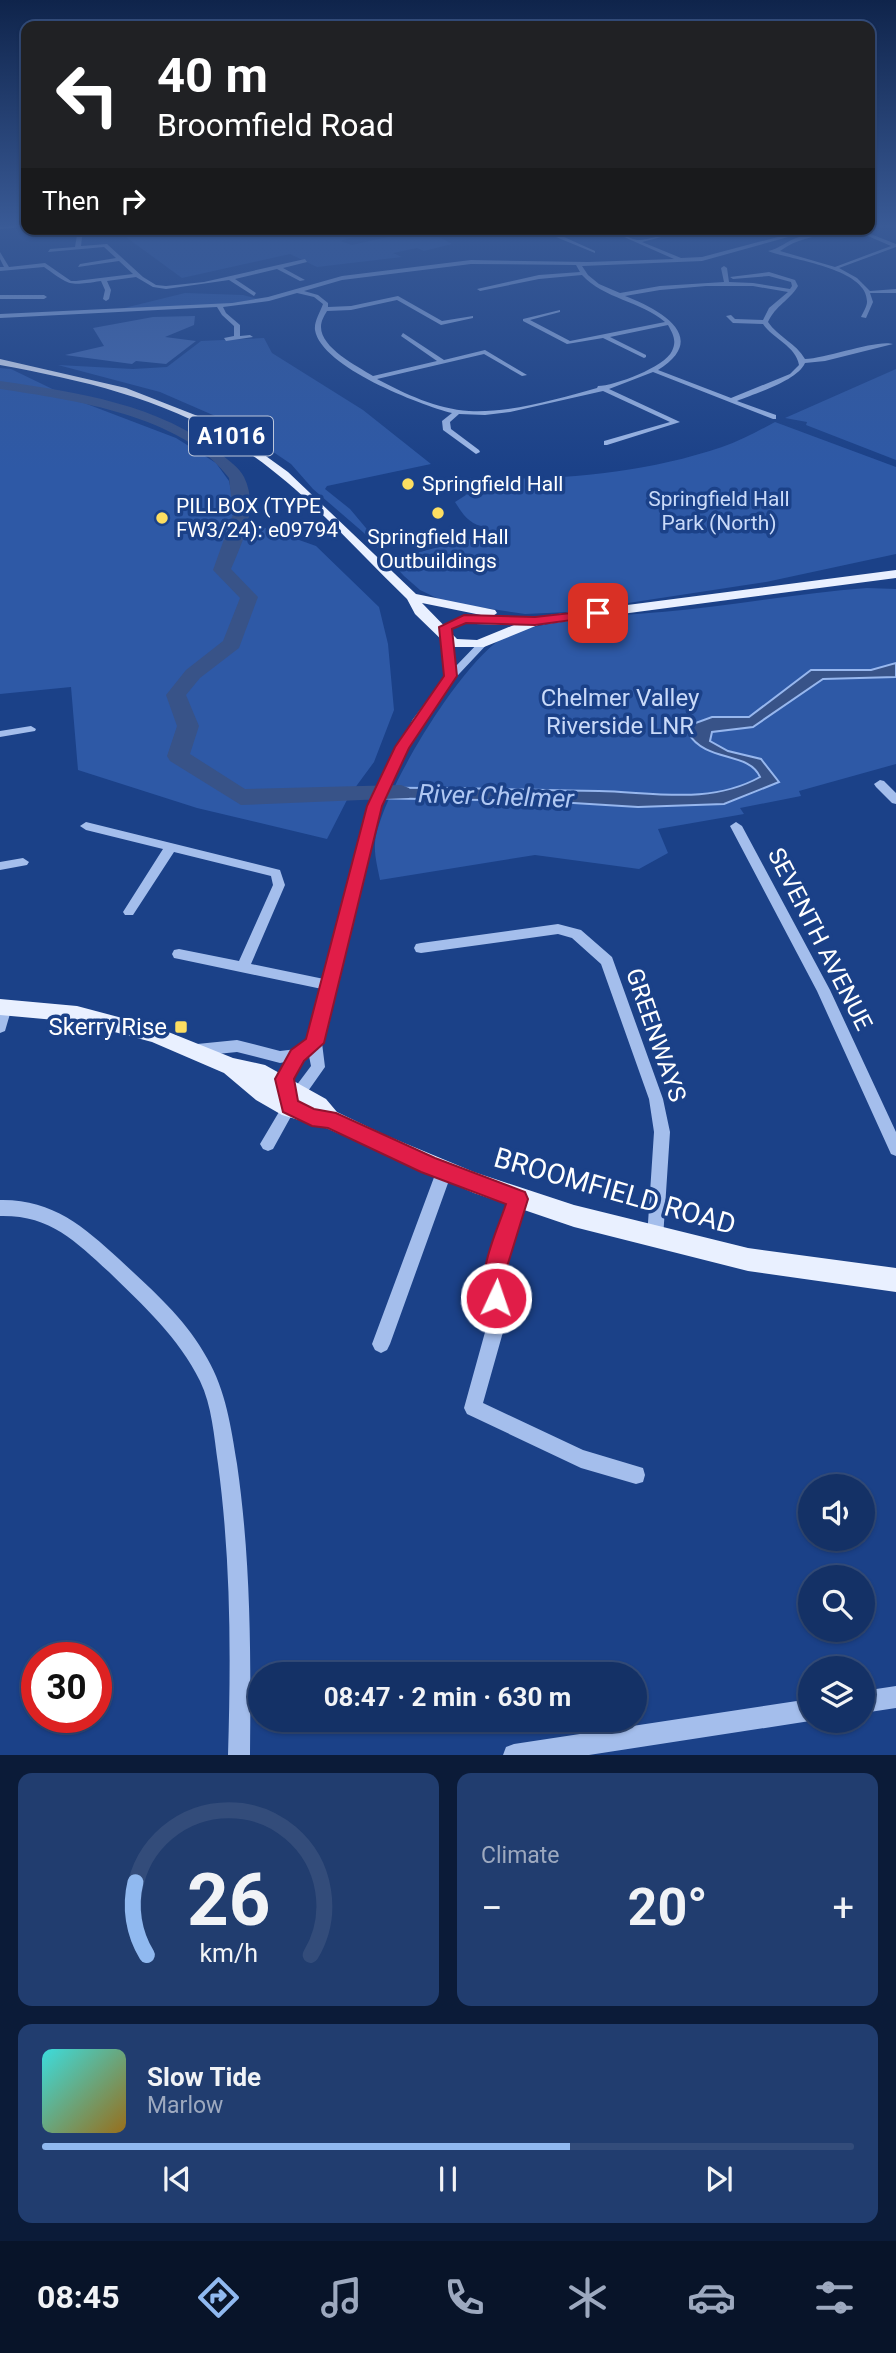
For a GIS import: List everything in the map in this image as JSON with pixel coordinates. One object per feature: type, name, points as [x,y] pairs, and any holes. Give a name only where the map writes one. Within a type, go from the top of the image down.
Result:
[{"type":"main road","name":"A1016","points":[[0,362],[129,391],[212,426],[262,458],[412,597],[446,637]]},
{"type":"main road","name":"A1016","points":[[412,597],[462,620],[535,621],[896,574]]},
{"type":"main road","name":"A1016","points":[[412,597],[450,607],[496,614],[573,616]]},
{"type":"main road","points":[[462,620],[490,628],[486,640],[463,645],[446,637],[445,629],[462,620]]},
{"type":"main road","name":"A1016","points":[[486,640],[535,621]]},
{"type":"main road","name":"BROOMFIELD ROAD","points":[[2,1014],[94,1017],[197,1050],[231,1067],[246,1084],[291,1096],[312,1118],[329,1119],[444,1172],[518,1199],[655,1238],[729,1255],[896,1280]]},
{"type":"street","points":[[0,316],[220,307],[226,317],[237,325],[237,338]]},
{"type":"street","points":[[356,307],[326,309],[318,327],[323,341],[344,361],[402,393],[457,412],[496,414],[600,387],[653,370],[669,360],[677,350],[677,334],[670,323],[646,307]]},
{"type":"street","points":[[413,307],[441,323],[471,317]]},
{"type":"street","points":[[765,322],[773,307]]},
{"type":"street","points":[[864,317],[873,307]]},
{"type":"street","points":[[558,311],[525,320],[569,343],[670,323]]},
{"type":"street","points":[[729,316],[733,321],[765,322]]},
{"type":"street","points":[[733,400],[800,369],[803,360],[799,353],[771,333],[765,322]]},
{"type":"street","points":[[403,335],[443,362]]},
{"type":"street","points":[[604,336],[644,356]]},
{"type":"street","points":[[226,339],[250,337]]},
{"type":"street","points":[[803,360],[827,359],[860,348],[890,344]]},
{"type":"street","points":[[476,347],[523,375]]},
{"type":"street","points":[[372,378],[485,352]]},
{"type":"street","points":[[653,370],[772,417]]},
{"type":"street","points":[[600,387],[676,422],[607,443]]},
{"type":"street","points":[[457,412],[446,421],[447,430],[476,452]]},
{"type":"street","points":[[446,637],[451,676]]},
{"type":"street","points":[[291,1096],[318,1068],[314,1043],[331,986],[363,842],[374,806],[402,747],[451,676],[486,640]]},
{"type":"street","points":[[0,734],[31,729]]},
{"type":"street","points":[[880,784],[896,800]]},
{"type":"street","points":[[86,826],[271,871],[279,876],[279,885],[243,968]]},
{"type":"street","name":"SEVENTH AVENUE","points":[[736,826],[823,990],[896,1149]]},
{"type":"street","points":[[129,912],[170,848]]},
{"type":"street","points":[[0,866],[23,862]]},
{"type":"street","name":"GREENWAYS","points":[[422,948],[558,929],[576,933],[607,961],[660,1117],[655,1238]]},
{"type":"street","points":[[179,954],[331,986]]},
{"type":"street","points":[[197,1050],[237,1046],[280,1057],[298,1055],[314,1043]]},
{"type":"street","points":[[268,1143],[291,1096],[298,1055]]},
{"type":"street","points":[[381,1344],[444,1172]]},
{"type":"street","points":[[518,1199],[495,1270],[496,1325],[473,1408],[581,1459],[636,1475]]},
{"type":"street","points":[[0,1208],[30,1208],[46,1213],[89,1244],[184,1339],[208,1378],[217,1402],[239,1546],[239,1755]]},
{"type":"street","points":[[875,1700],[896,1697]]},
{"type":"street","points":[[514,1755],[798,1712]]},
{"type":"green space","points":[[129,307],[186,307],[112,311]]},
{"type":"green space","name":"Springfield Hall Park (North)","points":[[264,338],[272,353],[363,410],[431,464],[327,486],[325,489],[350,509],[392,559],[490,534],[486,527],[467,519],[455,502],[466,495],[458,478],[558,477],[624,470],[690,457],[722,447],[775,422],[896,467],[896,554],[766,582],[569,612],[525,614],[445,602],[420,590],[404,576],[364,533],[313,489],[291,464],[229,422],[160,392],[58,365],[133,369],[167,367],[201,341]]},
{"type":"green space","points":[[0,368],[11,369],[71,398],[176,438],[216,463],[229,481],[237,518],[316,546],[379,607],[388,644],[394,710],[374,762],[349,796],[327,839],[197,808],[78,770],[71,687],[0,694]]},
{"type":"green space","points":[[896,369],[896,460],[806,425],[807,422],[785,418]]},
{"type":"green space","name":"Chelmer Valley Riverside LNR","points":[[867,588],[896,589],[896,764],[799,791],[801,796],[740,808],[744,814],[658,829],[668,853],[639,869],[535,855],[380,880],[375,843],[380,821],[407,762],[447,698],[468,671],[488,649],[506,636],[521,630],[582,619]]},
{"type":"water","points":[[896,663],[896,677],[823,679],[753,727],[712,732],[710,741],[728,751],[761,759],[779,782],[724,804],[638,807],[541,801],[366,798],[370,788],[599,791],[681,795],[741,786],[760,777],[747,763],[705,749],[688,733],[690,725],[712,717],[749,717],[811,670],[871,670]]},
{"type":"building","points":[[195,316],[194,325],[165,337],[196,341],[166,364],[136,361],[132,364],[65,355],[104,346],[93,328],[153,317]]},
{"type":"waterway","name":"River Chelmer","points":[[0,385],[87,401],[149,419],[202,445],[237,478],[242,503],[241,514],[236,536],[222,570],[249,597],[232,644],[193,674],[176,695],[188,726],[178,756],[241,797],[305,793],[401,793]]},
{"type":"place","name":"Springfield Hall","points":[[408,484]]},
{"type":"place","name":"Springfield Hall Outbuildings","points":[[438,513]]},
{"type":"place","name":"PILLBOX (TYPE FW3/24): e09794","points":[[162,518]]},
{"type":"place","name":"Skerry Rise","points":[[181,1027]]},
{"type":"route","points":[[496,1298],[495,1270],[518,1199],[429,1166],[329,1119],[312,1118],[289,1106],[283,1086],[284,1079],[298,1055],[314,1043],[331,986],[363,842],[374,806],[402,747],[451,676],[449,649],[444,633],[446,627],[454,621],[464,619],[535,621],[598,613]]}]
